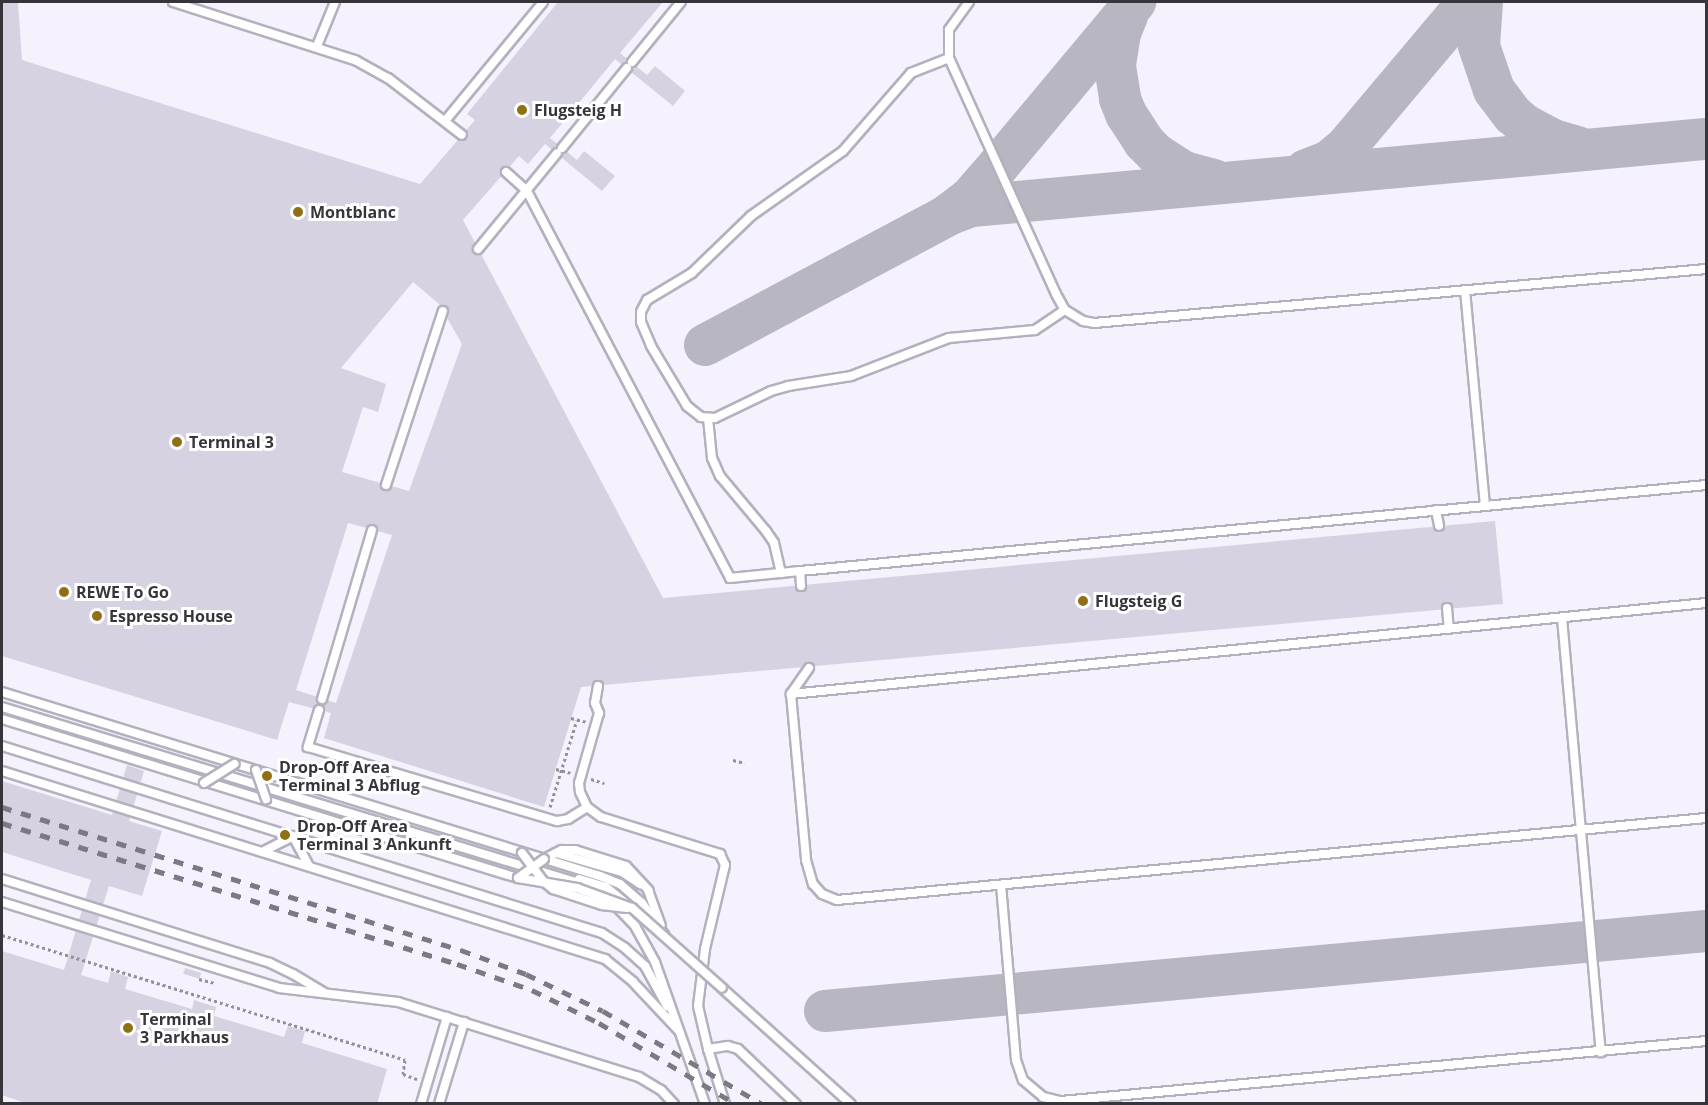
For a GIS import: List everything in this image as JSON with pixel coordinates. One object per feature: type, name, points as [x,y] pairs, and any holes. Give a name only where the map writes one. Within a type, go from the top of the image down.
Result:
[{"type":"lane","points":[[173,2],[189,3],[317,46],[374,69],[462,135]]},
{"type":"lane","points":[[317,46],[335,2]]},
{"type":"lane","points":[[445,121],[543,2]]},
{"type":"lane","points":[[478,249],[681,2]]},
{"type":"lane","points":[[969,2],[949,30],[949,58],[1065,310],[1083,321],[1094,323],[1707,269]]},
{"type":"lane","points":[[949,58],[911,74],[843,151],[751,216],[702,265],[654,295],[644,305],[641,322],[668,378],[687,406],[708,418],[721,416],[771,391],[851,376],[949,338],[1035,330],[1065,310]]},
{"type":"lane","points":[[506,172],[527,190],[730,578],[1707,485]]},
{"type":"lane","points":[[1465,290],[1485,506]]},
{"type":"lane","points":[[386,485],[443,311]]},
{"type":"lane","points":[[708,418],[709,441],[716,467],[730,492],[774,543],[781,573]]},
{"type":"lane","points":[[1436,510],[1439,526]]},
{"type":"lane","points":[[322,699],[372,530]]},
{"type":"lane","points":[[800,571],[801,586]]},
{"type":"lane","points":[[791,694],[1707,603]]},
{"type":"lane","points":[[1448,608],[1449,629]]},
{"type":"lane","points":[[1562,618],[1579,829],[1601,1052]]},
{"type":"lane","points":[[810,668],[791,694],[808,874],[817,890],[837,900],[1707,818]]},
{"type":"lane","points":[[598,686],[595,703],[599,713],[579,783],[580,792],[587,807],[601,817],[720,854],[725,874],[705,949],[698,1006],[725,1104]]},
{"type":"lane","points":[[2,692],[611,880],[627,889],[642,903],[664,935]]},
{"type":"lane","points":[[2,707],[589,887],[621,910],[635,926],[655,962],[705,1104]]},
{"type":"lane","points":[[319,710],[308,747],[557,821],[568,819],[587,807]]},
{"type":"lane","points":[[2,719],[518,878],[543,881]]},
{"type":"lane","points":[[2,746],[563,920],[608,936],[625,948],[651,974],[681,1034]]},
{"type":"lane","points":[[204,783],[234,764]]},
{"type":"lane","points":[[256,770],[266,799]]},
{"type":"lane","points":[[2,771],[605,959],[633,982],[681,1034]]},
{"type":"lane","points":[[262,852],[293,836]]},
{"type":"lane","points":[[293,836],[309,866]]},
{"type":"lane","points":[[518,878],[556,852],[568,850],[582,851],[626,866],[644,883],[655,905],[664,935]]},
{"type":"lane","points":[[522,853],[543,881],[553,889],[593,902],[632,908]]},
{"type":"lane","points":[[533,867],[606,886],[642,903]]},
{"type":"lane","points":[[2,879],[270,963],[325,993]]},
{"type":"lane","points":[[1001,885],[1016,1060],[1023,1080],[1042,1096],[1060,1101],[1707,1041]]},
{"type":"lane","points":[[606,886],[664,935],[851,1104]]},
{"type":"lane","points":[[2,902],[252,980],[295,990],[398,1002],[639,1077],[662,1090],[674,1104]]},
{"type":"lane","points":[[421,1104],[447,1017]]},
{"type":"lane","points":[[439,1104],[464,1022]]},
{"type":"lane","points":[[708,1049],[728,1046],[738,1049],[796,1104]]},
{"type":"path","points":[[557,821],[549,807],[577,720]]},
{"type":"path","points":[[733,760],[745,763]]},
{"type":"path","points":[[2,934],[405,1060],[403,1074],[418,1079],[415,1087]]},
{"type":"path","points":[[199,979],[215,983]]},
{"type":"building","name":"Terminal 3","points":[[2,2],[18,2],[22,60],[420,184],[475,120],[467,114],[558,2],[663,2],[620,53],[647,75],[655,66],[685,91],[673,106],[615,59],[550,138],[577,160],[584,151],[615,176],[602,191],[545,144],[528,164],[519,156],[463,220],[663,598],[1495,521],[1503,604],[581,687],[544,807],[324,738],[331,713],[289,702],[277,740],[2,656]],"holes":[[[413,282],[439,304],[462,344],[409,491],[342,472],[363,407],[378,412],[386,384],[341,368]],[[348,523],[392,535],[336,703],[296,690]]]},
{"type":"building","name":"Terminal 3 Parkhaus","points":[[127,765],[144,771],[129,821],[162,831],[142,896],[109,886],[81,975],[108,983],[111,971],[128,977],[125,989],[192,1009],[194,1000],[216,1007],[214,1016],[284,1037],[288,1026],[305,1031],[302,1043],[387,1069],[377,1104],[28,1104],[2,1095],[2,951],[64,970],[91,880],[2,852],[2,781],[112,815]]},
{"type":"building","points":[[185,968],[201,973],[200,979],[183,974]]},
{"type":"taxiway","points":[[949,214],[970,198],[1135,2]]},
{"type":"taxiway","points":[[1306,170],[1329,161],[1346,147],[1468,2]]},
{"type":"taxiway","points":[[1482,2],[1479,46],[1494,90],[1513,115],[1525,125],[1553,140],[1578,147]]},
{"type":"taxiway","points":[[1127,16],[1120,33],[1115,66],[1120,99],[1126,114],[1144,142],[1156,154],[1184,172],[1214,180]]},
{"type":"taxiway","points":[[705,345],[948,215],[972,206],[1706,139]]},
{"type":"taxiway","points":[[825,1011],[1706,931]]},
{"type":"railway","points":[[2,807],[461,950],[526,974],[603,1011],[762,1104]]},
{"type":"railway","points":[[2,823],[457,964],[532,990],[599,1023],[736,1104]]},
{"type":"place","name":"Flugsteig H","points":[[522,110]]},
{"type":"place","name":"Montblanc","points":[[298,212]]},
{"type":"place","name":"Terminal 3","points":[[177,442]]},
{"type":"place","name":"REWE To Go","points":[[64,592]]},
{"type":"place","name":"Flugsteig G","points":[[1083,601]]},
{"type":"place","name":"Espresso House","points":[[97,616]]},
{"type":"place","name":"Drop-Off Area Terminal 3 Abflug","points":[[267,776]]},
{"type":"place","name":"Drop-Off Area Terminal 3 Ankunft","points":[[285,835]]},
{"type":"place","name":"Terminal 3 Parkhaus","points":[[128,1028]]}]
